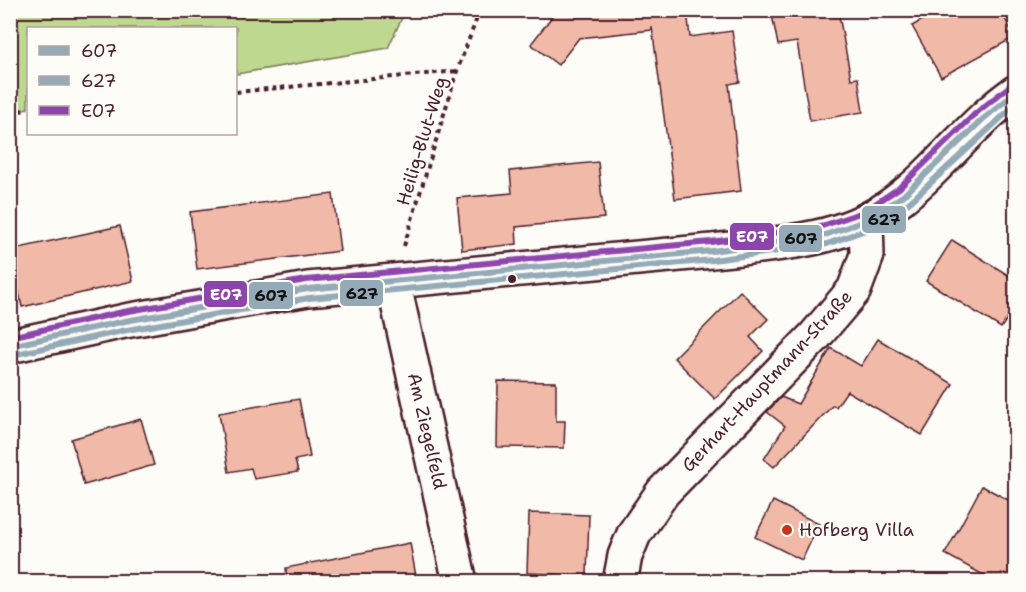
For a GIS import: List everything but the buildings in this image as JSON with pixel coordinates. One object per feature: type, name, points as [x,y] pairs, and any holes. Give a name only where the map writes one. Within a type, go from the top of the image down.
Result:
[{"type":"street","points":[[10,346],[235,301],[308,289],[778,243],[831,233],[866,221],[908,192],[981,119],[1016,92]]},
{"type":"street","name":"Gerhart-Hauptmann-Straße","points":[[620,582],[625,556],[634,534],[663,492],[815,336],[854,290],[867,255],[866,221]]},
{"type":"street","name":"Am Ziegelfeld","points":[[393,281],[460,582]]},
{"type":"path","name":"Heilig-Blut-Weg","points":[[393,281],[457,71],[480,10]]},
{"type":"path","points":[[237,92],[457,71]]},
{"type":"path","points":[[10,112],[27,110]]},
{"type":"green space","points":[[11,10],[405,10],[388,48],[237,74],[237,27],[27,27],[27,108],[11,111]]},
{"type":"transit line","name":"E07","points":[[10,337],[123,312],[306,280],[711,242],[822,226],[863,212],[899,188],[976,113],[1011,85]]},
{"type":"transit line","name":"607","points":[[10,346],[125,321],[308,289],[712,251],[825,235],[867,220],[904,195],[982,120],[1016,92]]},
{"type":"transit line","name":"627","points":[[12,355],[127,330],[309,298],[713,260],[827,244],[871,228],[910,202],[1016,104]]},
{"type":"place","name":"Hofberg Villa","points":[[787,530]]}]
